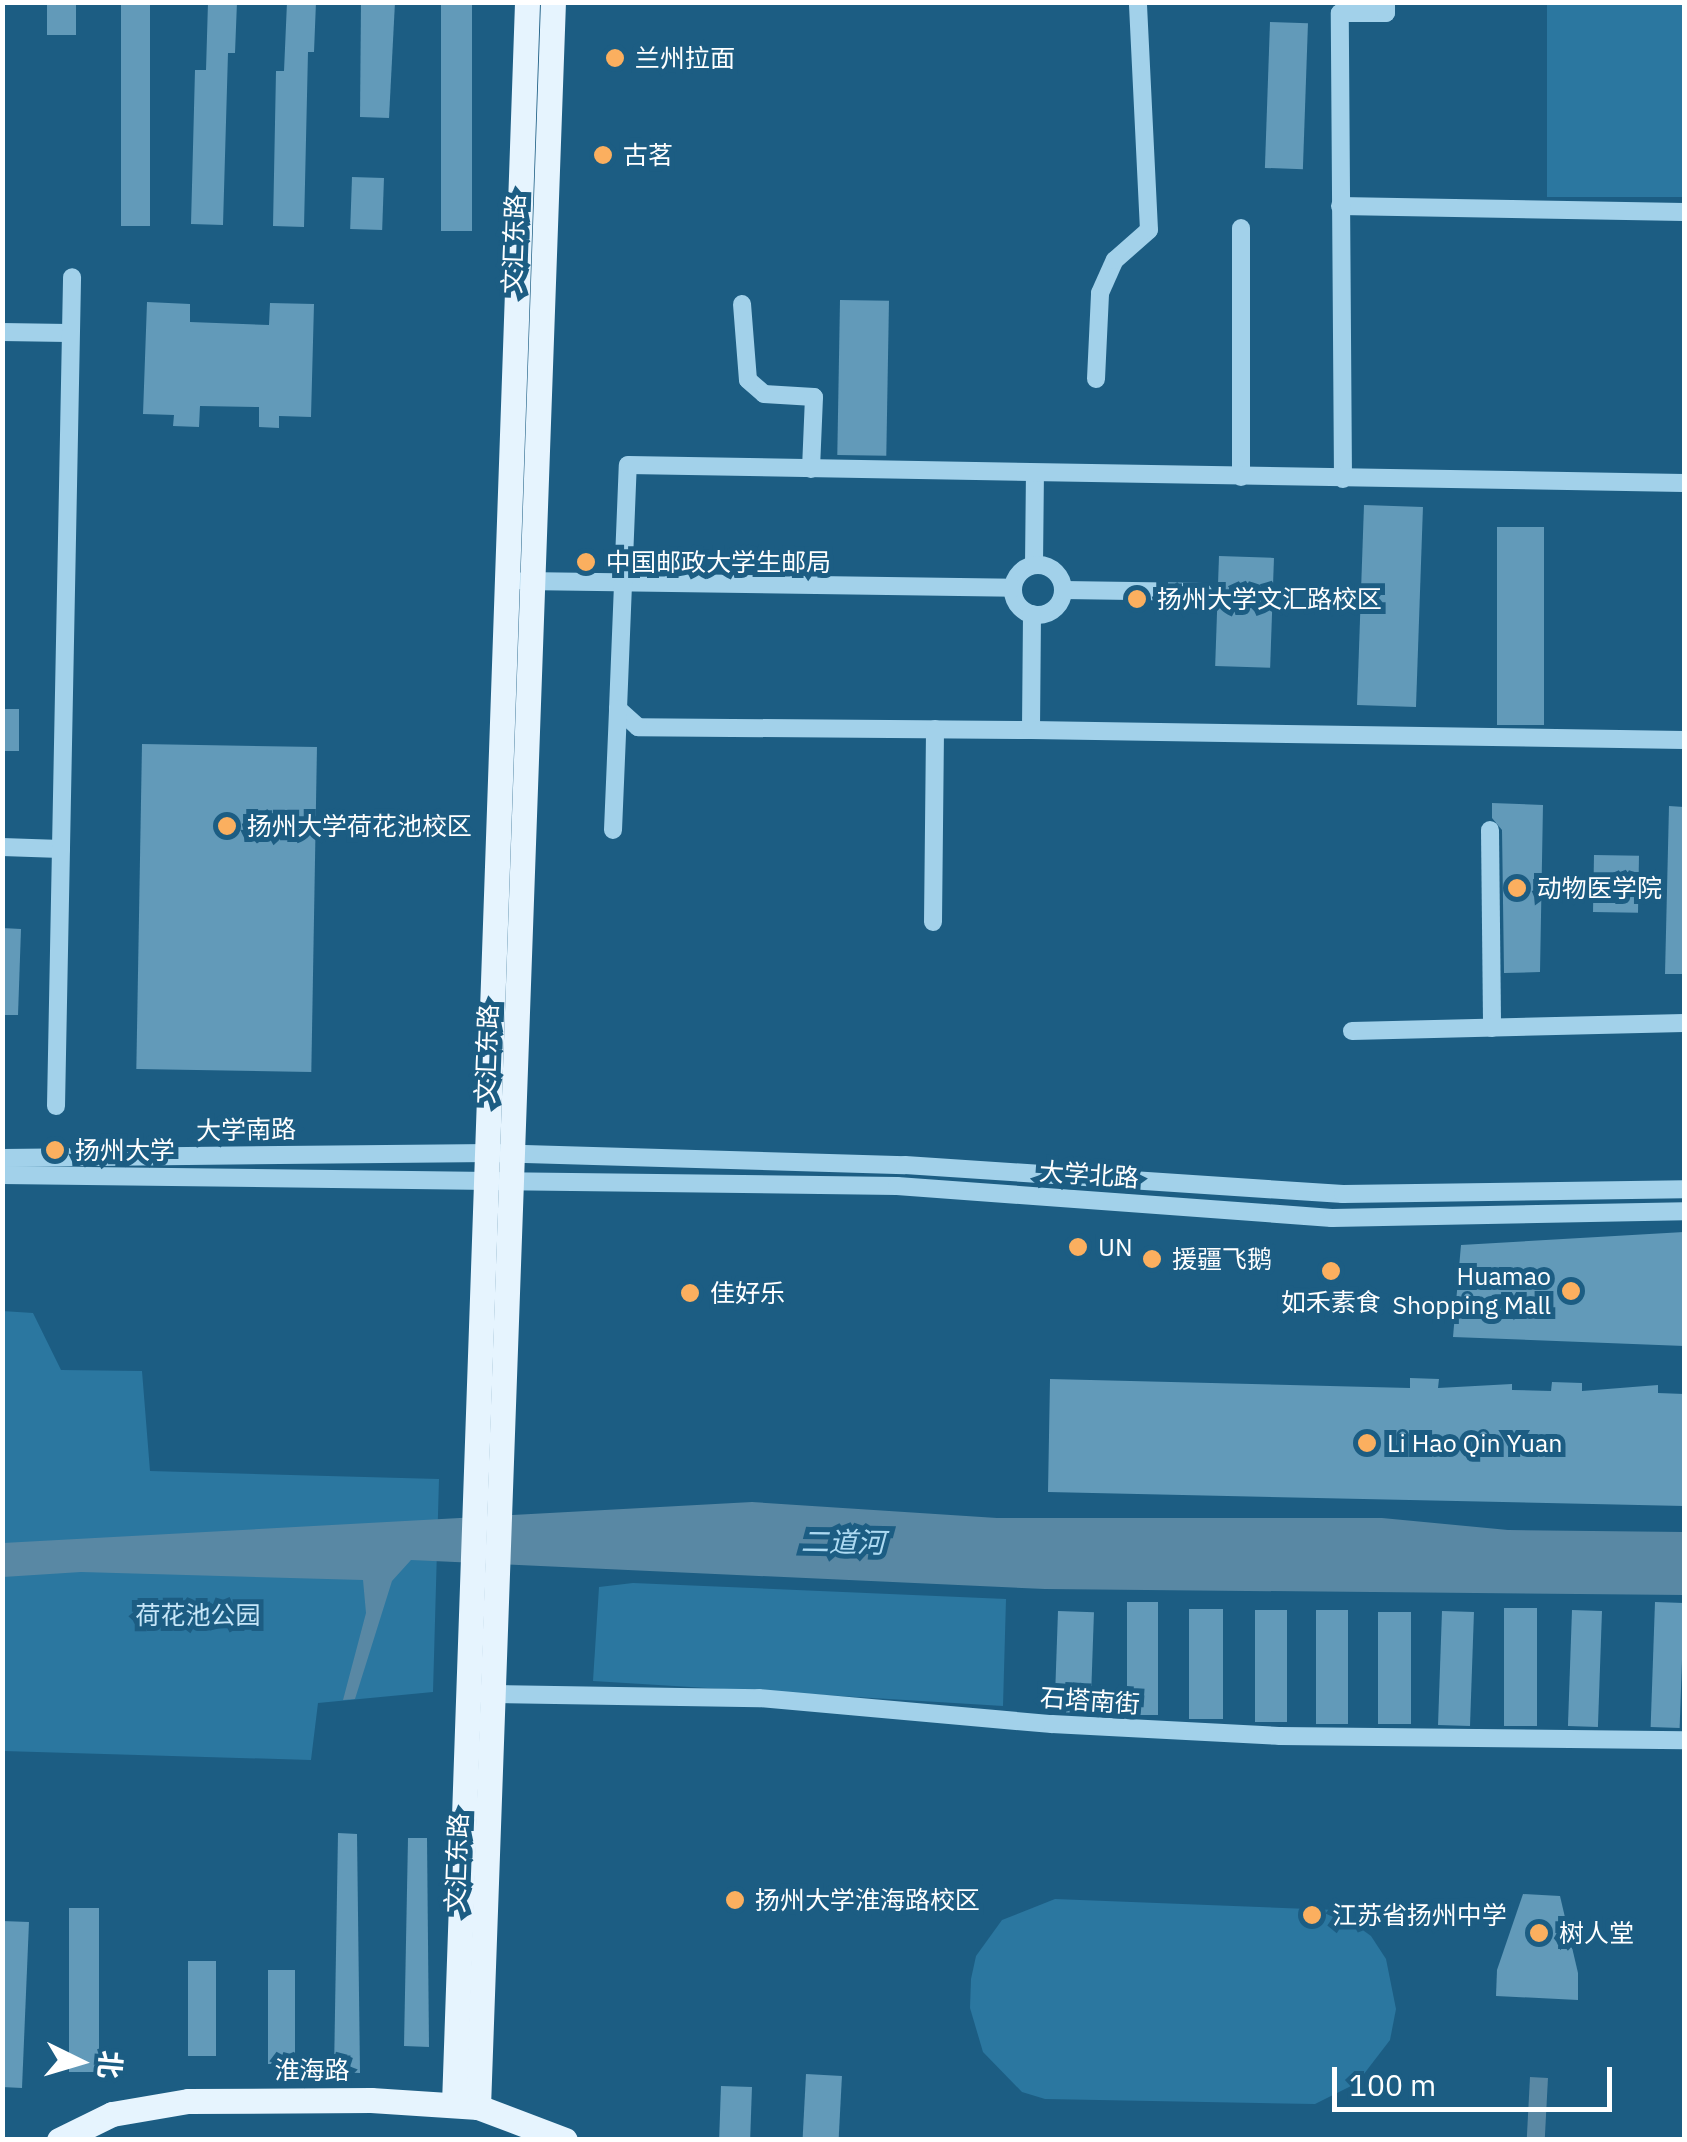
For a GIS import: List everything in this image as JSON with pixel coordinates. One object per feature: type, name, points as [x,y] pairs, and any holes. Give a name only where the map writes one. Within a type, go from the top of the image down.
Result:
[{"type":"main road","name":"文汇东路","points":[[466,2105],[502,1165],[519,581],[526,2]]},
{"type":"main road","name":"文汇东路","points":[[519,581],[553,2]]},
{"type":"main road","name":"文汇东路","points":[[466,2105],[494,1694],[486,1578]]},
{"type":"main road","name":"淮海路","points":[[59,2140],[112,2114],[188,2100],[466,2105],[565,2140]]},
{"type":"street","points":[[1096,379],[1100,293],[1114,260],[1149,230],[1138,2]]},
{"type":"street","points":[[1343,480],[1340,13],[1386,13],[1386,2]]},
{"type":"street","points":[[1340,206],[1684,212]]},
{"type":"street","points":[[1240,228],[1241,477]]},
{"type":"street","points":[[56,1106],[72,277]]},
{"type":"street","points":[[742,304],[748,380],[764,394],[814,398],[811,468]]},
{"type":"street","points":[[2,332],[68,334]]},
{"type":"street","points":[[613,830],[628,465],[1684,483]]},
{"type":"street","points":[[1034,565],[1036,473]]},
{"type":"street","points":[[1034,565],[1050,568],[1063,590],[1050,611],[1032,614],[1018,606],[1013,588],[1019,573],[1034,565]]},
{"type":"street","points":[[519,581],[1013,588]]},
{"type":"street","points":[[1063,590],[1204,592]]},
{"type":"street","points":[[1031,730],[1032,614]]},
{"type":"street","points":[[618,709],[638,727],[664,732],[935,729],[1684,740]]},
{"type":"street","points":[[932,922],[935,729]]},
{"type":"street","points":[[1490,830],[1492,1028]]},
{"type":"street","points":[[2,847],[61,849]]},
{"type":"street","points":[[1352,1031],[1684,1023]]},
{"type":"street","name":"大学南路","points":[[2,1158],[502,1165]]},
{"type":"street","name":"大学南路","points":[[2,1175],[502,1165]]},
{"type":"street","name":"大学北路","points":[[502,1165],[905,1165],[1343,1194],[1684,1189]]},
{"type":"street","name":"大学北路","points":[[502,1165],[897,1186],[1332,1218],[1684,1211]]},
{"type":"street","name":"石塔南街","points":[[494,1694],[759,1698],[1052,1724],[1279,1736],[1684,1740]]},
{"type":"green space","points":[[1547,3],[1684,3],[1684,197],[1547,197]]},
{"type":"green space","name":"荷花池公园","points":[[2,1311],[33,1313],[61,1370],[142,1371],[150,1471],[439,1479],[433,1692],[318,1703],[311,1760],[3,1751]]},
{"type":"green space","points":[[633,1583],[1006,1599],[1003,1706],[593,1681],[599,1587]]},
{"type":"green space","points":[[1055,1899],[1335,1910],[1371,1936],[1386,1959],[1396,2009],[1390,2040],[1357,2083],[1315,2104],[1045,2099],[1022,2092],[983,2052],[970,2008],[971,1979],[976,1956],[1002,1920]]},
{"type":"water","name":"二道河","points":[[752,1502],[997,1518],[1382,1518],[1508,1530],[1684,1532],[1684,1595],[1045,1589],[411,1560],[392,1581],[355,1699],[343,1700],[366,1613],[363,1580],[81,1572],[3,1577],[3,1543]]},
{"type":"water","points":[[1530,2077],[1548,2078],[1545,2140],[1527,2139]]},
{"type":"building","points":[[47,2],[76,2],[76,35],[47,35]]},
{"type":"building","points":[[121,2],[150,2],[150,226],[121,226]]},
{"type":"building","points":[[208,2],[237,2],[235,53],[228,53],[223,225],[191,224],[195,70],[206,70]]},
{"type":"building","points":[[287,2],[316,2],[314,52],[308,52],[304,227],[273,226],[276,71],[284,71]]},
{"type":"building","points":[[361,2],[395,2],[389,118],[360,117]]},
{"type":"building","points":[[441,2],[472,2],[472,231],[441,231]]},
{"type":"building","points":[[1270,22],[1308,23],[1303,169],[1265,168]]},
{"type":"building","points":[[352,177],[384,178],[382,230],[350,229]]},
{"type":"building","points":[[840,300],[889,301],[886,456],[837,455]]},
{"type":"building","points":[[147,302],[190,304],[190,322],[269,325],[270,303],[314,304],[311,417],[279,416],[279,428],[259,427],[259,407],[200,406],[199,427],[173,426],[174,415],[143,414]]},
{"type":"building","points":[[1364,505],[1423,507],[1416,707],[1357,705]]},
{"type":"building","points":[[1497,527],[1544,527],[1544,725],[1497,725]]},
{"type":"building","points":[[1219,556],[1274,558],[1270,668],[1215,666]]},
{"type":"building","points":[[2,709],[19,709],[19,751],[2,751]]},
{"type":"building","points":[[142,744],[317,747],[311,1072],[136,1069]]},
{"type":"building","name":"动物医学院","points":[[1492,803],[1543,805],[1540,972],[1504,973],[1502,830],[1492,818]]},
{"type":"building","points":[[1669,806],[1684,807],[1684,974],[1665,974]]},
{"type":"building","points":[[1594,855],[1639,856],[1638,913],[1593,912]]},
{"type":"building","points":[[2,928],[21,929],[18,1015],[2,1015]]},
{"type":"building","name":"Huamao Shopping Mall","points":[[1684,1232],[1684,1346],[1453,1337],[1461,1245]]},
{"type":"building","name":"Li Hao Qin Yuan","points":[[1410,1378],[1439,1379],[1438,1388],[1512,1384],[1512,1390],[1551,1391],[1552,1382],[1582,1383],[1582,1391],[1658,1385],[1658,1393],[1684,1394],[1684,1506],[1048,1492],[1050,1379],[1410,1388]]},
{"type":"building","points":[[1127,1602],[1158,1602],[1158,1715],[1127,1715]]},
{"type":"building","points":[[1655,1602],[1684,1603],[1680,1728],[1651,1727]]},
{"type":"building","points":[[1504,1608],[1537,1608],[1537,1726],[1504,1726]]},
{"type":"building","points":[[1189,1609],[1223,1609],[1223,1719],[1189,1719]]},
{"type":"building","points":[[1255,1610],[1287,1610],[1287,1722],[1255,1722]]},
{"type":"building","points":[[1316,1610],[1348,1610],[1348,1724],[1316,1724]]},
{"type":"building","points":[[1572,1610],[1602,1611],[1598,1727],[1568,1726]]},
{"type":"building","points":[[1058,1611],[1094,1612],[1090,1713],[1054,1712]]},
{"type":"building","points":[[1442,1611],[1474,1612],[1470,1726],[1438,1725]]},
{"type":"building","points":[[1378,1612],[1411,1612],[1411,1724],[1378,1724]]},
{"type":"building","points":[[338,1833],[357,1834],[360,2073],[334,2072]]},
{"type":"building","points":[[408,1838],[427,1838],[429,2047],[404,2046]]},
{"type":"building","name":"树人堂","points":[[1523,1894],[1560,1896],[1578,1973],[1578,2000],[1496,1996],[1497,1970]]},
{"type":"building","points":[[69,1908],[99,1908],[99,2072],[69,2072]]},
{"type":"building","points":[[2,1921],[29,1922],[22,2088],[2,2087]]},
{"type":"building","points":[[188,1961],[216,1961],[216,2056],[188,2056]]},
{"type":"building","points":[[268,1970],[295,1970],[295,2064],[268,2064]]},
{"type":"building","points":[[806,2074],[842,2076],[839,2140],[803,2140]]},
{"type":"building","points":[[721,2086],[752,2087],[750,2140],[719,2140]]},
{"type":"place","name":"兰州拉面","points":[[615,58]]},
{"type":"place","name":"古茗","points":[[603,155]]},
{"type":"place","name":"中国邮政大学生邮局","points":[[586,562]]},
{"type":"place","name":"扬州大学文汇路校区","points":[[1137,599]]},
{"type":"place","name":"扬州大学荷花池校区","points":[[227,826]]},
{"type":"place","name":"动物医学院","points":[[1517,888]]},
{"type":"place","name":"扬州大学","points":[[55,1150]]},
{"type":"place","name":"UN","points":[[1078,1247]]},
{"type":"place","name":"援疆飞鹅","points":[[1152,1259]]},
{"type":"place","name":"如禾素食","points":[[1331,1271]]},
{"type":"place","name":"Huamao Shopping Mall","points":[[1571,1291]]},
{"type":"place","name":"佳好乐","points":[[690,1293]]},
{"type":"place","name":"Li Hao Qin Yuan","points":[[1367,1443]]},
{"type":"place","name":"扬州大学淮海路校区","points":[[735,1900]]},
{"type":"place","name":"江苏省扬州中学","points":[[1312,1915]]},
{"type":"place","name":"树人堂","points":[[1539,1933]]}]
